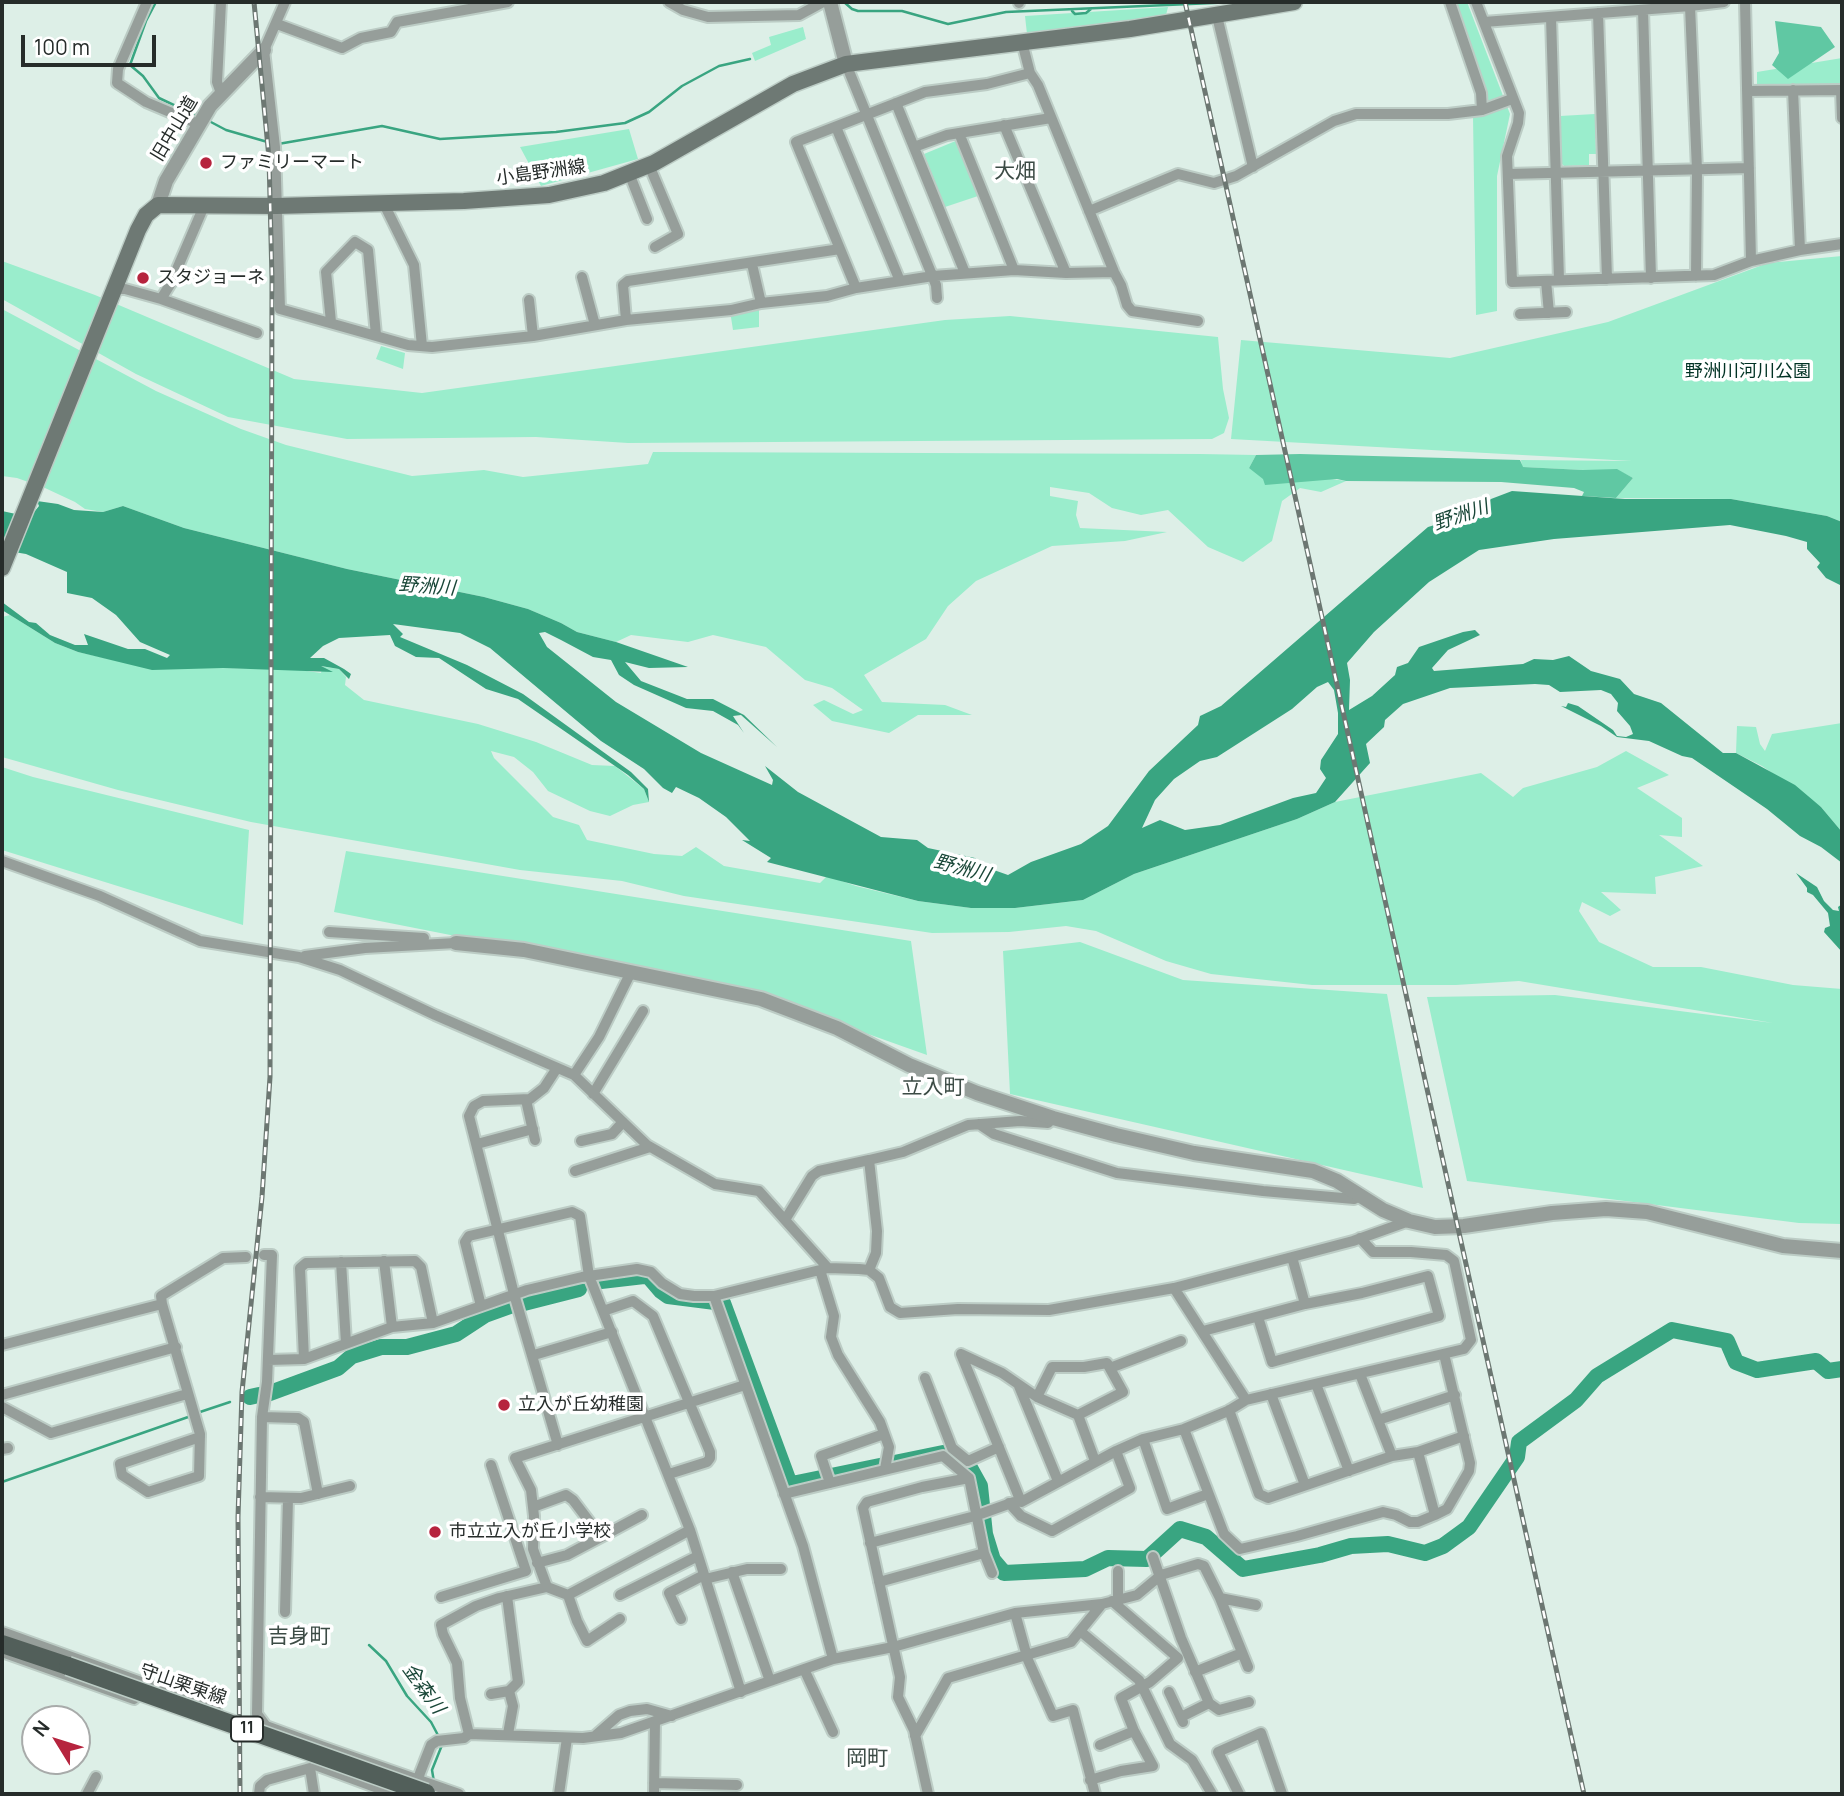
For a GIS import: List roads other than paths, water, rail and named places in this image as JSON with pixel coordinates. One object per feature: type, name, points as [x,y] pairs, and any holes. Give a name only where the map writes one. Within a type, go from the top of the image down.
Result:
[{"type":"main road","name":"小島野洲線","points":[[158,205],[276,206],[485,200],[549,195],[604,183],[649,165],[793,84],[846,64],[1217,16],[1294,2]]},
{"type":"main road","points":[[2,568],[138,230],[146,215],[158,205]]},
{"type":"main road","name":"守山栗東線","points":[[2,1644],[428,1789]]},
{"type":"street","points":[[147,2],[118,69],[117,83],[146,102],[201,120]]},
{"type":"street","points":[[220,93],[217,82],[221,2]]},
{"type":"street","points":[[285,2],[264,50],[267,56],[274,144],[280,309],[408,345],[432,347],[533,336],[626,320],[731,310],[761,303],[827,296],[856,288],[933,276],[1014,270],[1114,272]]},
{"type":"street","points":[[276,24],[342,48],[362,38],[391,32],[397,22],[508,2]]},
{"type":"street","points":[[671,2],[683,10],[708,17],[799,15],[823,2]]},
{"type":"street","points":[[831,2],[846,64],[933,276],[937,298]]},
{"type":"street","points":[[1450,2],[1481,93],[1482,110]]},
{"type":"street","points":[[1476,2],[1519,113],[1507,156],[1512,282],[1714,275],[1751,261],[1842,244]]},
{"type":"street","points":[[1484,22],[1724,2]]},
{"type":"street","points":[[1745,2],[1751,261]]},
{"type":"street","points":[[1690,6],[1697,170],[1696,276]]},
{"type":"street","points":[[1643,10],[1651,278]]},
{"type":"street","points":[[1598,13],[1607,279]]},
{"type":"street","points":[[1217,16],[1253,167]]},
{"type":"street","points":[[1551,17],[1559,280]]},
{"type":"street","points":[[1022,42],[1030,73],[1038,85],[1132,311],[1198,321]]},
{"type":"street","name":"旧中山道","points":[[158,205],[166,181],[201,120],[220,93],[264,50]]},
{"type":"street","points":[[856,288],[796,142],[925,92],[987,84],[1030,73]]},
{"type":"street","points":[[1793,90],[1800,250]]},
{"type":"street","points":[[1747,91],[1842,90],[1842,118]]},
{"type":"street","points":[[1089,211],[1178,174],[1214,183],[1236,176],[1334,121],[1356,114],[1448,114],[1482,110],[1512,99]]},
{"type":"street","points":[[896,103],[965,274]]},
{"type":"street","points":[[914,147],[959,132],[1051,118]]},
{"type":"street","points":[[1004,125],[1066,273]]},
{"type":"street","points":[[836,127],[900,281]]},
{"type":"street","points":[[959,132],[1014,270]]},
{"type":"street","points":[[649,165],[678,233],[655,247]]},
{"type":"street","points":[[1508,174],[1749,168]]},
{"type":"street","points":[[629,173],[647,219]]},
{"type":"street","points":[[386,202],[386,208],[414,265],[422,346]]},
{"type":"street","points":[[161,299],[171,283],[204,206]]},
{"type":"street","points":[[331,322],[326,272],[355,242],[368,250],[376,335]]},
{"type":"street","points":[[626,320],[623,285],[628,281],[840,249]]},
{"type":"street","points":[[752,264],[761,303]]},
{"type":"street","points":[[582,277],[595,325]]},
{"type":"street","points":[[1546,281],[1549,313]]},
{"type":"street","points":[[112,294],[125,289],[257,333]]},
{"type":"street","points":[[529,300],[533,336]]},
{"type":"street","points":[[1520,314],[1566,312]]},
{"type":"street","points":[[2,861],[100,896],[200,942],[299,957],[340,970],[574,1075],[650,1147],[715,1184],[759,1191],[824,1269],[834,1316],[831,1337],[838,1355],[880,1422],[889,1447],[885,1469]]},
{"type":"street","points":[[329,932],[425,939],[441,937]]},
{"type":"street","points":[[299,957],[365,948],[456,943],[524,950],[761,999],[837,1028],[909,1065],[976,1093],[1053,1118],[1194,1153],[1313,1171],[1337,1181],[1382,1210],[1409,1222],[1435,1227],[1606,1209],[1647,1212],[1783,1246],[1842,1251]]},
{"type":"street","points":[[574,1075],[599,1037],[631,972]]},
{"type":"street","points":[[593,1094],[643,1011]]},
{"type":"street","points":[[557,1068],[544,1088],[530,1099],[483,1101],[474,1106],[469,1116],[514,1294],[534,1355],[558,1445]]},
{"type":"street","points":[[477,1143],[534,1135],[526,1100]]},
{"type":"street","points":[[785,1220],[801,1191],[819,1171],[903,1152],[968,1125],[1020,1121],[1048,1123],[1053,1118]]},
{"type":"street","points":[[581,1141],[612,1134],[623,1122]]},
{"type":"street","points":[[979,1124],[994,1134],[1117,1173],[1263,1191],[1354,1199],[1360,1196]]},
{"type":"street","points":[[575,1171],[650,1147]]},
{"type":"street","points":[[869,1160],[877,1231],[876,1253],[869,1270]]},
{"type":"street","points":[[481,1306],[466,1242],[469,1236],[572,1212],[580,1216],[589,1276],[690,1530],[741,1692]]},
{"type":"street","points":[[268,1360],[304,1359],[392,1327],[433,1324],[514,1294],[589,1276],[637,1269],[651,1272],[662,1283],[680,1294],[714,1296],[824,1269],[869,1270],[879,1278],[890,1307],[900,1314],[958,1309],[1049,1310],[1174,1289],[1409,1222]]},
{"type":"street","points":[[870,1543],[975,1516],[1015,1502],[1143,1439],[1184,1429],[1246,1400],[1464,1349],[1471,1340],[1454,1261],[1446,1255],[1373,1252],[1360,1238]]},
{"type":"street","points":[[264,1255],[272,1255],[268,1360],[262,1417],[257,1714],[266,1726],[428,1789],[459,1794]]},
{"type":"street","points":[[200,1437],[120,1464],[122,1475],[148,1492],[199,1476],[200,1437],[161,1296],[223,1258],[246,1257]]},
{"type":"street","points":[[1292,1257],[1305,1304]]},
{"type":"street","points":[[384,1261],[392,1327]]},
{"type":"street","points":[[304,1359],[300,1268],[306,1263],[415,1261],[421,1266],[433,1324]]},
{"type":"street","points":[[341,1262],[346,1343]]},
{"type":"street","points":[[1203,1331],[1305,1304],[1427,1276],[1439,1316],[1272,1363],[1258,1317]]},
{"type":"street","points":[[1174,1289],[1246,1400]]},
{"type":"street","points":[[714,1296],[803,1546],[833,1659]]},
{"type":"street","points":[[603,1311],[633,1301],[653,1316],[689,1403],[710,1458],[707,1462],[669,1474]]},
{"type":"street","points":[[2,1345],[162,1304]]},
{"type":"street","points":[[534,1355],[612,1332]]},
{"type":"street","points":[[1110,1368],[1181,1341]]},
{"type":"street","points":[[2,1395],[176,1347]]},
{"type":"street","points":[[1095,1461],[1078,1415],[1037,1397],[1002,1373],[961,1354],[999,1447],[1021,1516],[1052,1531],[1130,1488],[1116,1451]]},
{"type":"street","points":[[1184,1429],[1224,1534],[1240,1549],[1382,1512],[1410,1522],[1418,1522],[1447,1509],[1469,1471],[1470,1463],[1444,1354]]},
{"type":"street","points":[[1037,1397],[1052,1367],[1084,1367],[1107,1363],[1123,1392],[1078,1415]]},
{"type":"street","points":[[1360,1374],[1392,1457]]},
{"type":"street","points":[[925,1378],[952,1448],[966,1470],[984,1553],[992,1573]]},
{"type":"street","points":[[1316,1384],[1349,1471]]},
{"type":"street","points":[[547,1587],[533,1549],[531,1490],[515,1458],[745,1385]]},
{"type":"street","points":[[1018,1386],[1059,1481]]},
{"type":"street","points":[[2,1407],[51,1433],[187,1394]]},
{"type":"street","points":[[1271,1394],[1305,1485]]},
{"type":"street","points":[[1378,1420],[1455,1395]]},
{"type":"street","points":[[1229,1410],[1259,1494],[1268,1498],[1464,1436]]},
{"type":"street","points":[[262,1417],[298,1418],[304,1422],[318,1494]]},
{"type":"street","points":[[830,1483],[821,1457],[884,1434]]},
{"type":"street","points":[[1143,1439],[1167,1509],[1208,1494]]},
{"type":"street","points":[[928,1794],[915,1736],[898,1697],[900,1677],[863,1508],[867,1502],[922,1487],[966,1470],[999,1447]]},
{"type":"street","points":[[1418,1452],[1434,1515]]},
{"type":"street","points":[[785,1494],[943,1456],[966,1470]]},
{"type":"street","points":[[441,1597],[526,1571],[491,1465]]},
{"type":"street","points":[[260,1497],[301,1498],[350,1486]]},
{"type":"street","points":[[533,1507],[566,1496],[573,1500],[601,1537]]},
{"type":"street","points":[[285,1612],[288,1498]]},
{"type":"street","points":[[537,1563],[568,1555],[642,1515]]},
{"type":"street","points":[[469,1734],[460,1698],[457,1663],[441,1625],[476,1606],[508,1596],[547,1587],[568,1595],[690,1530]]},
{"type":"street","points":[[879,1582],[984,1553]]},
{"type":"street","points":[[620,1595],[698,1556]]},
{"type":"street","points":[[1153,1557],[1209,1703],[1219,1710],[1250,1702]]},
{"type":"street","points":[[428,1789],[431,1745],[442,1740],[464,1738],[469,1734],[567,1738],[621,1733],[833,1659],[893,1647],[1015,1613],[1111,1601],[1137,1595],[1160,1577],[1198,1564],[1204,1566],[1220,1598],[1248,1667]]},
{"type":"street","points":[[681,1619],[669,1593],[705,1577],[732,1572],[781,1569]]},
{"type":"street","points":[[915,1736],[948,1678],[1071,1642],[1111,1601],[1118,1571]]},
{"type":"street","points":[[732,1572],[770,1681]]},
{"type":"street","points":[[568,1595],[587,1641],[620,1619]]},
{"type":"street","points":[[491,1694],[509,1691],[518,1682],[508,1596]]},
{"type":"street","points":[[1220,1598],[1256,1605]]},
{"type":"street","points":[[1090,1780],[1153,1766],[1134,1731],[1121,1698],[1143,1687],[1178,1658],[1111,1601]]},
{"type":"street","points":[[1015,1613],[1027,1655],[1053,1716],[1073,1710],[1096,1794]]},
{"type":"street","points":[[1080,1631],[1139,1680],[1170,1744],[1192,1760],[1212,1794]]},
{"type":"street","points":[[2,1632],[216,1709]]},
{"type":"street","points":[[2,1652],[134,1699],[141,1682]]},
{"type":"street","points":[[1195,1672],[1242,1653]]},
{"type":"street","points":[[804,1669],[833,1732]]},
{"type":"street","points":[[508,1734],[513,1706],[509,1691]]},
{"type":"street","points":[[1169,1692],[1182,1720],[1209,1703]]},
{"type":"street","points":[[594,1737],[619,1715],[630,1711],[647,1710],[672,1716]]},
{"type":"street","points":[[655,1721],[654,1789],[737,1785]]},
{"type":"street","points":[[1100,1745],[1134,1731]]},
{"type":"street","points":[[1239,1794],[1218,1752],[1261,1732],[1282,1794]]},
{"type":"street","points":[[559,1794],[567,1738]]},
{"type":"street","points":[[314,1794],[314,1767],[321,1746]]},
{"type":"street","points":[[259,1794],[260,1786],[267,1780],[314,1767],[394,1794]]},
{"type":"street","points":[[87,1794],[96,1777]]},
{"type":"water","name":"野洲川","points":[[1512,491],[1625,499],[1731,499],[1827,516],[1842,522],[1842,586],[1826,578],[1817,567],[1820,563],[1807,549],[1807,542],[1730,525],[1554,539],[1479,550],[1429,582],[1374,632],[1347,663],[1350,680],[1349,710],[1372,696],[1395,675],[1397,667],[1408,663],[1419,647],[1463,632],[1475,630],[1480,635],[1448,650],[1432,668],[1434,671],[1523,664],[1534,659],[1553,660],[1569,656],[1591,671],[1620,679],[1634,694],[1661,703],[1723,753],[1736,753],[1795,785],[1821,807],[1842,832],[1842,863],[1692,758],[1649,741],[1617,737],[1561,706],[1566,707],[1568,703],[1578,706],[1613,730],[1617,736],[1626,737],[1633,734],[1630,726],[1617,711],[1618,703],[1611,694],[1601,690],[1560,692],[1549,685],[1535,684],[1450,688],[1403,704],[1385,720],[1384,727],[1366,744],[1370,763],[1335,802],[1297,819],[1134,874],[1083,900],[1015,908],[971,908],[918,901],[767,862],[771,858],[742,840],[750,841],[726,817],[699,798],[676,787],[672,793],[663,788],[644,769],[601,741],[490,648],[460,633],[393,624],[403,634],[400,637],[467,665],[523,694],[631,772],[648,789],[649,802],[644,789],[628,775],[518,699],[486,689],[439,658],[416,657],[395,646],[390,635],[339,638],[323,646],[310,658],[324,658],[351,674],[349,679],[339,669],[321,666],[333,672],[223,668],[152,670],[78,652],[55,643],[2,610],[2,602],[50,635],[75,645],[88,645],[84,634],[128,649],[145,649],[167,658],[170,655],[140,642],[116,615],[92,598],[67,593],[67,572],[26,554],[2,550],[2,511],[30,517],[39,506],[37,501],[74,510],[103,512],[123,506],[184,528],[347,569],[484,597],[528,609],[577,632],[616,642],[688,667],[649,668],[625,662],[641,681],[687,699],[713,699],[744,715],[777,747],[741,715],[733,716],[744,733],[738,725],[713,711],[686,708],[634,685],[619,675],[611,660],[593,657],[545,632],[539,633],[547,647],[616,702],[701,753],[772,785],[773,780],[765,766],[798,792],[881,837],[917,840],[928,848],[975,858],[991,869],[1008,875],[1031,862],[1081,844],[1108,826],[1149,771],[1198,725],[1200,716],[1221,706],[1428,527],[1474,513],[1491,499]],"holes":[[[1328,682],[1334,690],[1338,734],[1321,760],[1320,769],[1326,778],[1316,793],[1293,798],[1220,825],[1185,830],[1160,820],[1142,828],[1155,800],[1174,779],[1200,761],[1217,757],[1292,709],[1317,687]]]},
{"type":"water","points":[[1796,873],[1817,887],[1824,901],[1833,910],[1839,911],[1838,907],[1842,904],[1842,952],[1824,932],[1825,928],[1830,926],[1828,913],[1813,895],[1807,892]]},
{"type":"waterway","points":[[156,2],[130,65],[143,76],[159,98],[199,117]]},
{"type":"waterway","points":[[844,2],[858,11],[902,11],[948,24],[1006,12],[1236,2]]},
{"type":"waterway","points":[[1072,11],[1075,14],[1086,13],[1091,9]]},
{"type":"waterway","points":[[278,144],[382,126],[440,139],[556,132],[625,123],[649,112],[682,86],[719,66],[750,59]]},
{"type":"waterway","points":[[209,121],[226,130],[271,143]]},
{"type":"waterway","points":[[601,1281],[644,1276],[649,1277],[668,1296],[723,1303],[792,1484],[943,1453],[970,1468],[980,1486],[985,1534],[993,1560],[1004,1573],[1085,1569],[1108,1558],[1147,1559],[1180,1529],[1206,1537],[1243,1569],[1320,1555],[1351,1546],[1388,1544],[1425,1553],[1443,1546],[1469,1527],[1517,1457],[1519,1442],[1576,1400],[1597,1376],[1672,1330],[1727,1341],[1736,1362],[1757,1370],[1816,1361],[1828,1371],[1842,1369]]},
{"type":"waterway","points":[[524,1303],[579,1289]]},
{"type":"waterway","points":[[270,1393],[338,1368],[352,1356],[381,1347],[407,1347],[456,1334],[485,1315],[510,1306]]},
{"type":"waterway","points":[[250,1397],[259,1395]]},
{"type":"waterway","points":[[197,1413],[230,1402]]},
{"type":"waterway","points":[[2,1482],[191,1416]]},
{"type":"waterway","name":"金森川","points":[[369,1645],[386,1661],[407,1696],[431,1722],[440,1739]]},
{"type":"waterway","name":"金森川","points":[[434,1782],[432,1770],[442,1745]]},
{"type":"railway","points":[[240,1794],[238,1517],[242,1392],[262,1197],[270,1077],[272,279],[269,158],[254,2]]},
{"type":"railway","points":[[1185,2],[1584,1794]]},
{"type":"place","name":"ファミリーマート","points":[[206,163]]},
{"type":"place","name":"スタジョーネ","points":[[143,278]]},
{"type":"place","name":"立入が丘幼稚園","points":[[504,1405]]},
{"type":"place","name":"市立立入が丘小学校","points":[[435,1532]]},
{"type":"district","name":"大畑","points":[[1015,172]]},
{"type":"district","name":"立入町","points":[[933,1088]]},
{"type":"district","name":"吉身町","points":[[299,1637]]},
{"type":"district","name":"岡町","points":[[867,1759]]},
{"type":"park label","name":"野洲川河川公園","points":[[1748,372]]}]
